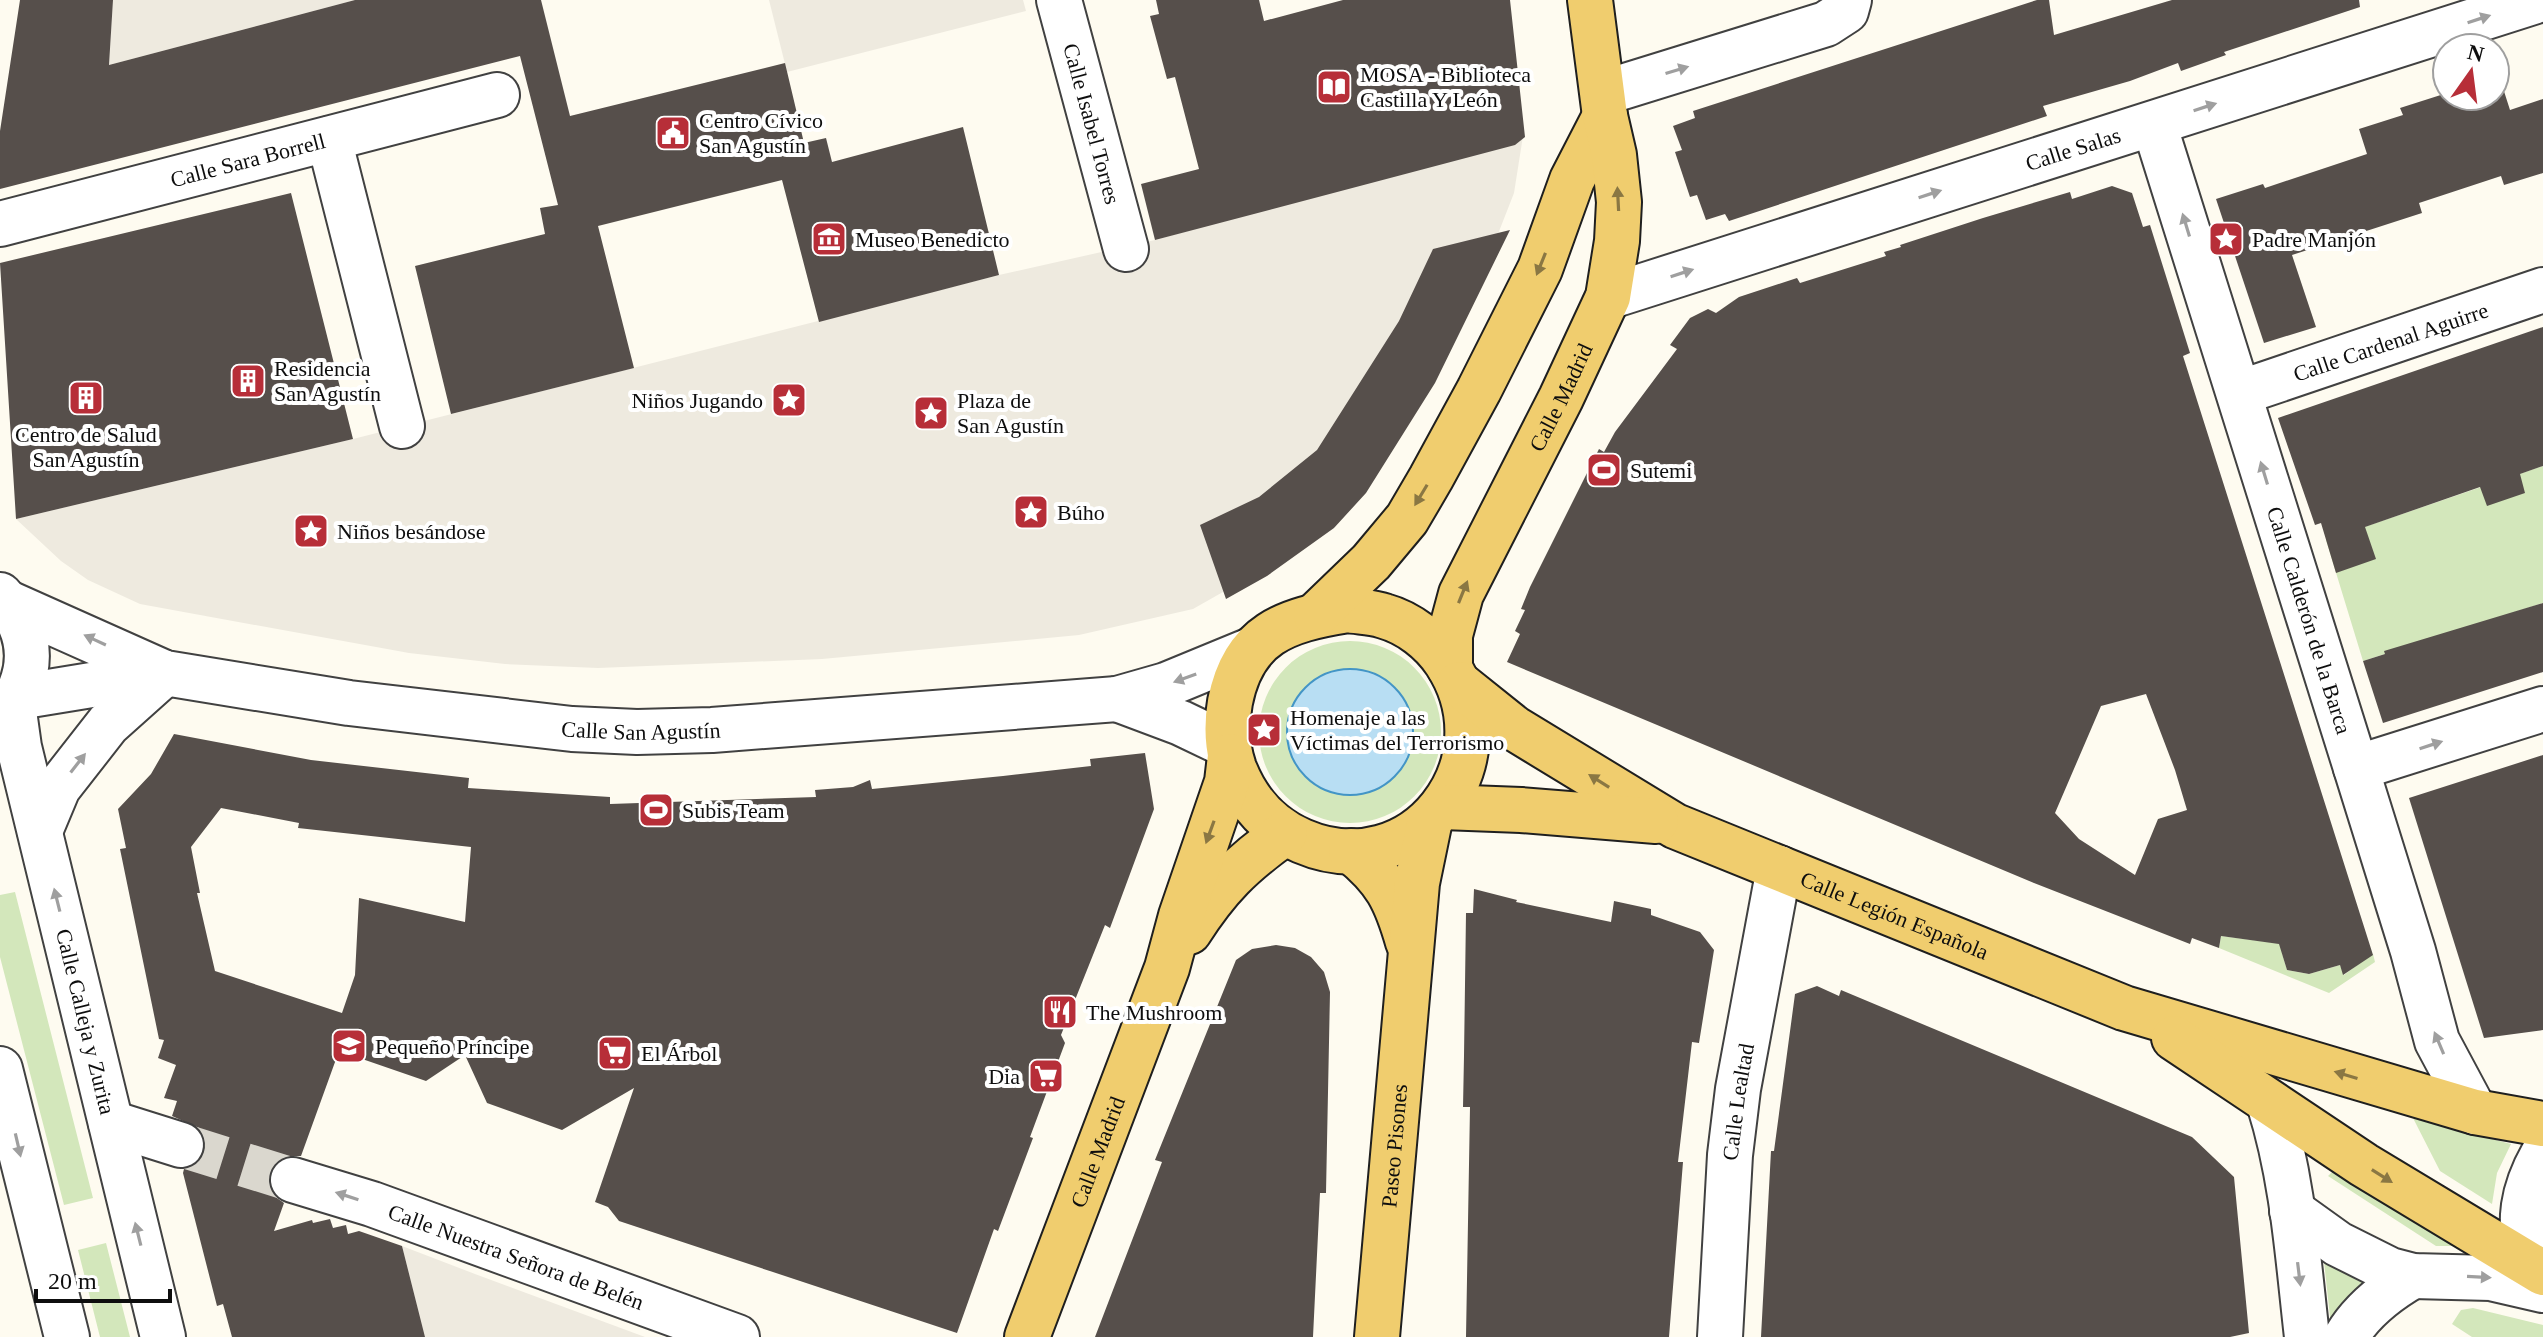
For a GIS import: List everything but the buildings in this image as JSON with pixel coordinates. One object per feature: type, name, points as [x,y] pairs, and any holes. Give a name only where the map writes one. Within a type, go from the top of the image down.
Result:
[{"type":"main road","name":"Calle Madrid","points":[[1454,676],[1450,635],[1461,594],[1561,398],[1608,297],[1617,241],[1619,202],[1590,0]]},
{"type":"main road","points":[[1316,615],[1371,562],[1407,519],[1431,478],[1540,269],[1604,104]]},
{"type":"main road","points":[[1348,610],[1384,616],[1414,630],[1438,651],[1454,676],[1467,712],[1468,746],[1459,778],[1436,814],[1403,839],[1382,847],[1351,851],[1319,848],[1285,833],[1257,810],[1241,786],[1229,751],[1228,713],[1235,678],[1251,650],[1292,622],[1316,615],[1348,610]]},
{"type":"main road","name":"Calle Legión Española","points":[[1454,676],[1514,728],[1666,822],[2124,1008],[2475,1112],[2543,1124]]},
{"type":"main road","name":"Calle Madrid","points":[[1027,1337],[1167,968],[1181,916],[1227,782],[1229,751]]},
{"type":"main road","name":"Calle Legión Española","points":[[1436,814],[1521,810],[1666,822]]},
{"type":"main road","name":"Paseo Pisones","points":[[1377,1337],[1421,856],[1436,814]]},
{"type":"main road","name":"Calle Madrid","points":[[1167,968],[1216,891],[1255,854],[1285,833]]},
{"type":"main road","name":"Paseo Pisones","points":[[1351,851],[1368,865],[1391,893],[1412,956]]},
{"type":"main road","name":"Calle Legión Española","points":[[2124,1008],[2212,1061],[2269,1103],[2537,1275]]},
{"type":"street","name":"Calle Isabel Torres","points":[[1059,0],[1126,249]]},
{"type":"street","points":[[1604,104],[1826,24],[1846,11],[1849,0]]},
{"type":"street","name":"Calle Salas","points":[[1608,297],[2539,0]]},
{"type":"street","name":"Calle Sara Borrell","points":[[0,224],[497,95]]},
{"type":"street","name":"Calle Calderón de la Barca","points":[[2154,124],[2413,951],[2437,1041],[2475,1112]]},
{"type":"street","points":[[329,139],[402,426]]},
{"type":"street","name":"Calle Cardenal Aguirre","points":[[2239,393],[2543,290]]},
{"type":"street","points":[[3,599],[21,626],[27,649],[26,670],[10,707]]},
{"type":"street","name":"Calle San Agustín","points":[[3,599],[165,673],[349,703],[558,728],[637,732],[712,730],[1117,699],[1166,685],[1251,650]]},
{"type":"street","points":[[40,831],[58,788],[108,724],[165,673]]},
{"type":"street","name":"Calle San Agustín","points":[[10,707],[165,673]]},
{"type":"street","name":"Calle San Agustín","points":[[1117,699],[1181,723],[1229,751]]},
{"type":"street","name":"Calle Calleja y Zurita","points":[[10,707],[163,1337]]},
{"type":"street","points":[[2356,768],[2543,709]]},
{"type":"street","name":"Calle Lealtad","points":[[1720,1337],[1730,1155],[1738,1089],[1779,868]]},
{"type":"street","points":[[0,1069],[67,1337]]},
{"type":"street","points":[[2269,1103],[2281,1138],[2307,1337]]},
{"type":"street","points":[[111,1123],[181,1145]]},
{"type":"street","points":[[2292,1211],[2338,1244],[2390,1270],[2413,1276],[2491,1278],[2537,1275],[2521,1227],[2522,1202],[2543,1154]]},
{"type":"street","name":"Calle Nuestra Señora de Belén","points":[[293,1180],[372,1204],[737,1337]]},
{"type":"street","points":[[2346,1337],[2352,1327],[2389,1291],[2413,1276]]},
{"type":"green space","points":[[2543,466],[2543,603],[2363,661],[2326,540]]},
{"type":"green space","points":[[1350,641],[1368,642],[1385,648],[1415,667],[1434,697],[1440,714],[1440,750],[1434,767],[1415,797],[1385,816],[1368,822],[1350,823],[1332,822],[1315,816],[1285,797],[1266,767],[1260,750],[1259,732],[1260,714],[1266,697],[1285,667],[1315,648],[1332,642]]},
{"type":"green space","points":[[15,892],[93,1198],[64,1205],[0,957],[0,895]]},
{"type":"green space","points":[[2221,936],[2299,946],[2282,953],[2287,970],[2309,974],[2340,965],[2344,975],[2356,966],[2355,960],[2373,954],[2375,962],[2329,993],[2219,948]]},
{"type":"green space","points":[[2413,1118],[2511,1144],[2497,1173],[2492,1204],[2440,1171]]},
{"type":"green space","points":[[2335,1169],[2468,1246],[2436,1246],[2328,1176]]},
{"type":"green space","points":[[106,1243],[130,1337],[100,1337],[78,1250]]},
{"type":"green space","points":[[2323,1252],[2375,1278],[2331,1326]]},
{"type":"green space","points":[[2473,1308],[2543,1325],[2543,1337],[2472,1337],[2452,1324],[2461,1310]]},
{"type":"shaded area","points":[[113,0],[355,0],[109,65]]},
{"type":"shaded area","points":[[769,0],[1023,0],[1026,11],[787,72]]},
{"type":"shaded area","name":"Plaza de San Agustín","points":[[1523,136],[1514,193],[1482,275],[1230,588],[1193,609],[1079,635],[822,659],[598,668],[505,664],[409,653],[140,604],[88,580],[61,561],[16,519],[353,439],[999,275],[1155,240]]},
{"type":"shaded area","points":[[402,1246],[475,1274],[645,1337],[425,1337]]},
{"type":"water","points":[[1350,669],[1374,673],[1395,687],[1409,708],[1413,732],[1409,756],[1395,777],[1374,791],[1350,795],[1326,791],[1305,777],[1291,756],[1287,732],[1291,708],[1305,687],[1326,673]]},
{"type":"tunnel","points":[[181,1145],[293,1180]]},
{"type":"place","name":"MOSA - Biblioteca Castilla Y León","points":[[1334,87]]},
{"type":"place","name":"Centro Cívico San Agustín","points":[[673,133]]},
{"type":"place","name":"Museo Benedicto","points":[[829,239]]},
{"type":"place","name":"Padre Manjón","points":[[2226,239]]},
{"type":"place","name":"Residencia San Agustín","points":[[248,381]]},
{"type":"place","name":"Centro de Salud San Agustín","points":[[86,398]]},
{"type":"place","name":"Niños Jugando","points":[[789,400]]},
{"type":"place","name":"Plaza de San Agustín","points":[[931,413]]},
{"type":"place","name":"Sutemi","points":[[1604,470]]},
{"type":"place","name":"Búho","points":[[1031,512]]},
{"type":"place","name":"Niños besándose","points":[[311,531]]},
{"type":"place","name":"Homenaje a las Víctimas del Terrorismo","points":[[1264,730]]},
{"type":"place","name":"Subis Team","points":[[656,810]]},
{"type":"place","name":"The Mushroom","points":[[1060,1012]]},
{"type":"place","name":"Pequeño Príncipe","points":[[349,1046]]},
{"type":"place","name":"El Árbol","points":[[615,1053]]},
{"type":"place","name":"Dia","points":[[1046,1076]]}]
